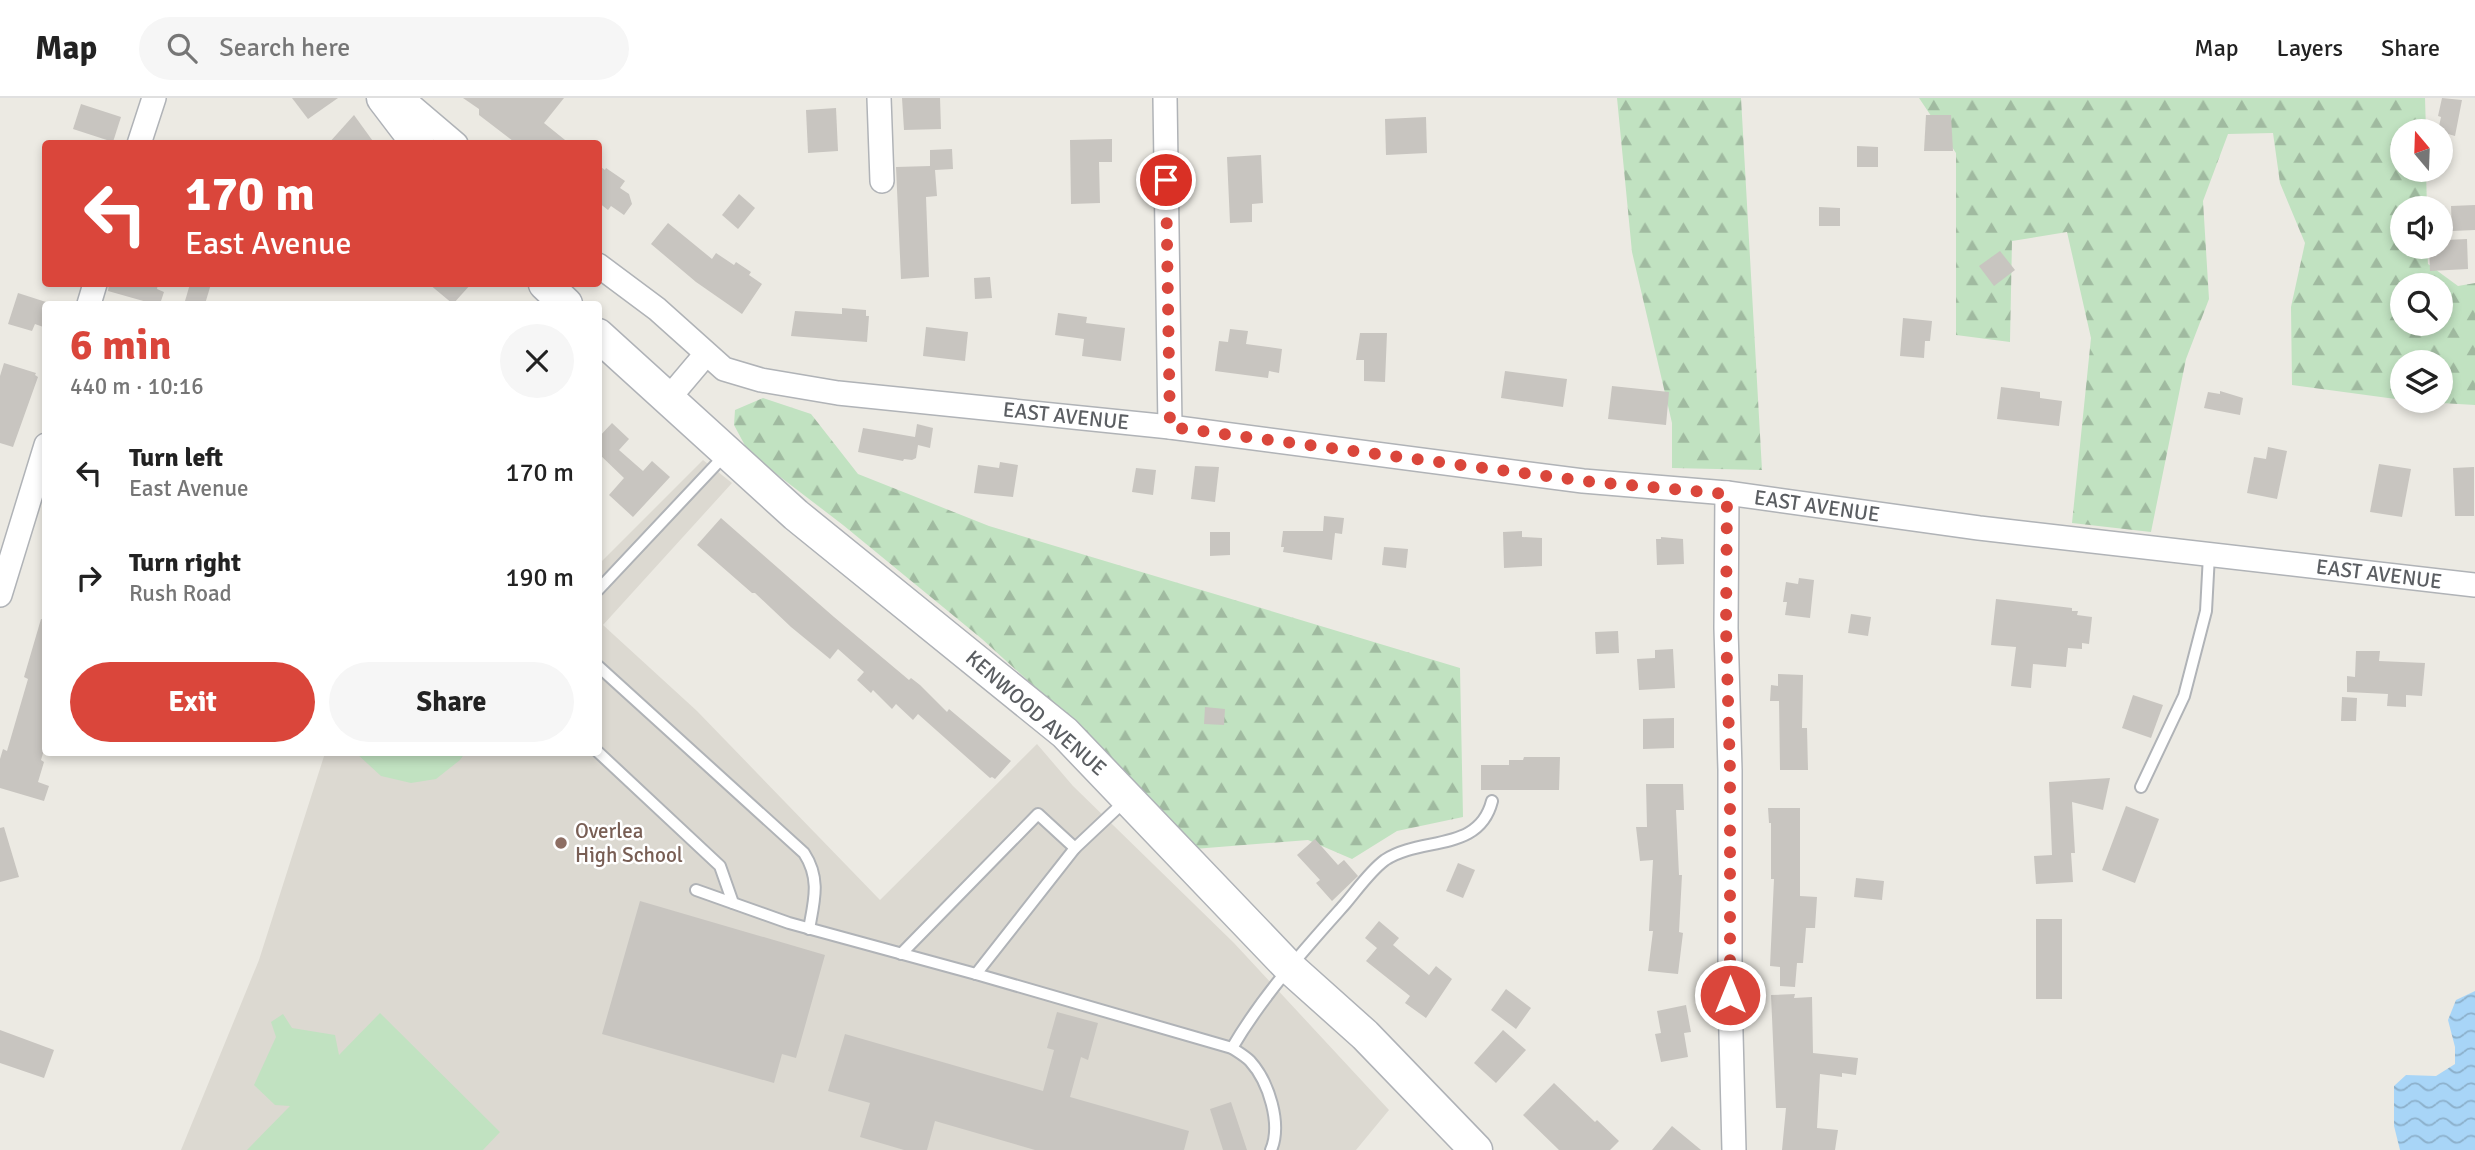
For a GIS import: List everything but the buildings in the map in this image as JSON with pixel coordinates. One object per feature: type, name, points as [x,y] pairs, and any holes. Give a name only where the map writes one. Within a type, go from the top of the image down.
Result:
[{"type":"main road","points":[[383,98],[415,140]]},
{"type":"main road","points":[[548,287],[563,301]]},
{"type":"main road","name":"KENWOOD AVENUE","points":[[602,338],[796,515],[1065,733],[1289,967],[1365,1035],[1465,1142]]},
{"type":"street","points":[[140,140],[153,98]]},
{"type":"street","points":[[402,98],[451,140]]},
{"type":"street","points":[[879,98],[882,181]]},
{"type":"street","points":[[1165,98],[1170,427]]},
{"type":"street","name":"EAST AVENUE","points":[[602,268],[657,309],[724,369],[761,380],[838,393],[1170,427],[1584,481],[1727,494],[1979,528],[2475,585]]},
{"type":"street","points":[[668,399],[706,354]]},
{"type":"street","points":[[0,596],[41,475]]},
{"type":"street","points":[[1727,494],[1726,628],[1734,1150]]},
{"type":"lane","points":[[602,586],[727,453]]},
{"type":"lane","points":[[2141,788],[2185,696],[2206,611],[2210,555]]},
{"type":"lane","points":[[602,670],[804,853],[812,866],[815,880],[809,929]]},
{"type":"lane","points":[[602,756],[720,866],[733,903]]},
{"type":"lane","points":[[976,974],[1075,848],[1129,798]]},
{"type":"lane","points":[[1232,1048],[1246,1024],[1289,967],[1385,860],[1417,848],[1470,834],[1489,813],[1492,802]]},
{"type":"lane","points":[[901,954],[1038,814],[1075,848]]},
{"type":"lane","points":[[696,890],[809,929],[1232,1048],[1249,1060],[1268,1094],[1276,1131],[1271,1150]]},
{"type":"shaded area","name":"Overlea High School","points":[[703,460],[732,483],[603,625],[697,711],[880,900],[1037,744],[1073,786],[1234,943],[1389,1110],[1356,1150],[181,1150],[259,960],[324,756],[602,756],[602,561]]},
{"type":"green space","points":[[1617,98],[1741,98],[1762,470],[1672,468],[1672,423],[1632,252]]},
{"type":"green space","points":[[1919,98],[2425,98],[2426,119],[2390,119],[2390,182],[2426,182],[2427,196],[2390,196],[2390,259],[2428,259],[2428,264],[2440,273],[2390,273],[2390,336],[2453,336],[2453,282],[2458,286],[2475,283],[2475,405],[2453,404],[2453,350],[2390,350],[2390,398],[2292,385],[2291,307],[2305,243],[2280,183],[2273,133],[2228,134],[2203,201],[2209,299],[2186,359],[2151,532],[2072,523],[2091,338],[2067,232],[2012,241],[2010,342],[1956,335],[1956,153]]},
{"type":"green space","points":[[763,398],[811,414],[858,474],[989,526],[1460,668],[1463,817],[1397,831],[1352,859],[1308,840],[1194,849],[1089,736],[982,639],[843,525],[749,453],[734,425],[735,410]]},
{"type":"green space","points":[[359,756],[463,756],[436,779],[411,783],[381,776]]},
{"type":"green space","points":[[380,1013],[500,1132],[483,1150],[247,1150],[290,1106],[275,1105],[254,1085],[276,1037],[271,1022],[283,1014],[292,1028],[335,1035],[339,1055]]},
{"type":"water","points":[[2475,991],[2475,1150],[2400,1150],[2394,1126],[2394,1086],[2406,1075],[2436,1076],[2455,1064],[2455,1047],[2448,1020],[2456,1000]]},
{"type":"place","name":"Overlea High School","points":[[561,843]]},
{"type":"route","points":[[1166,180],[1170,427],[1584,481],[1727,494],[1730,995]]}]
